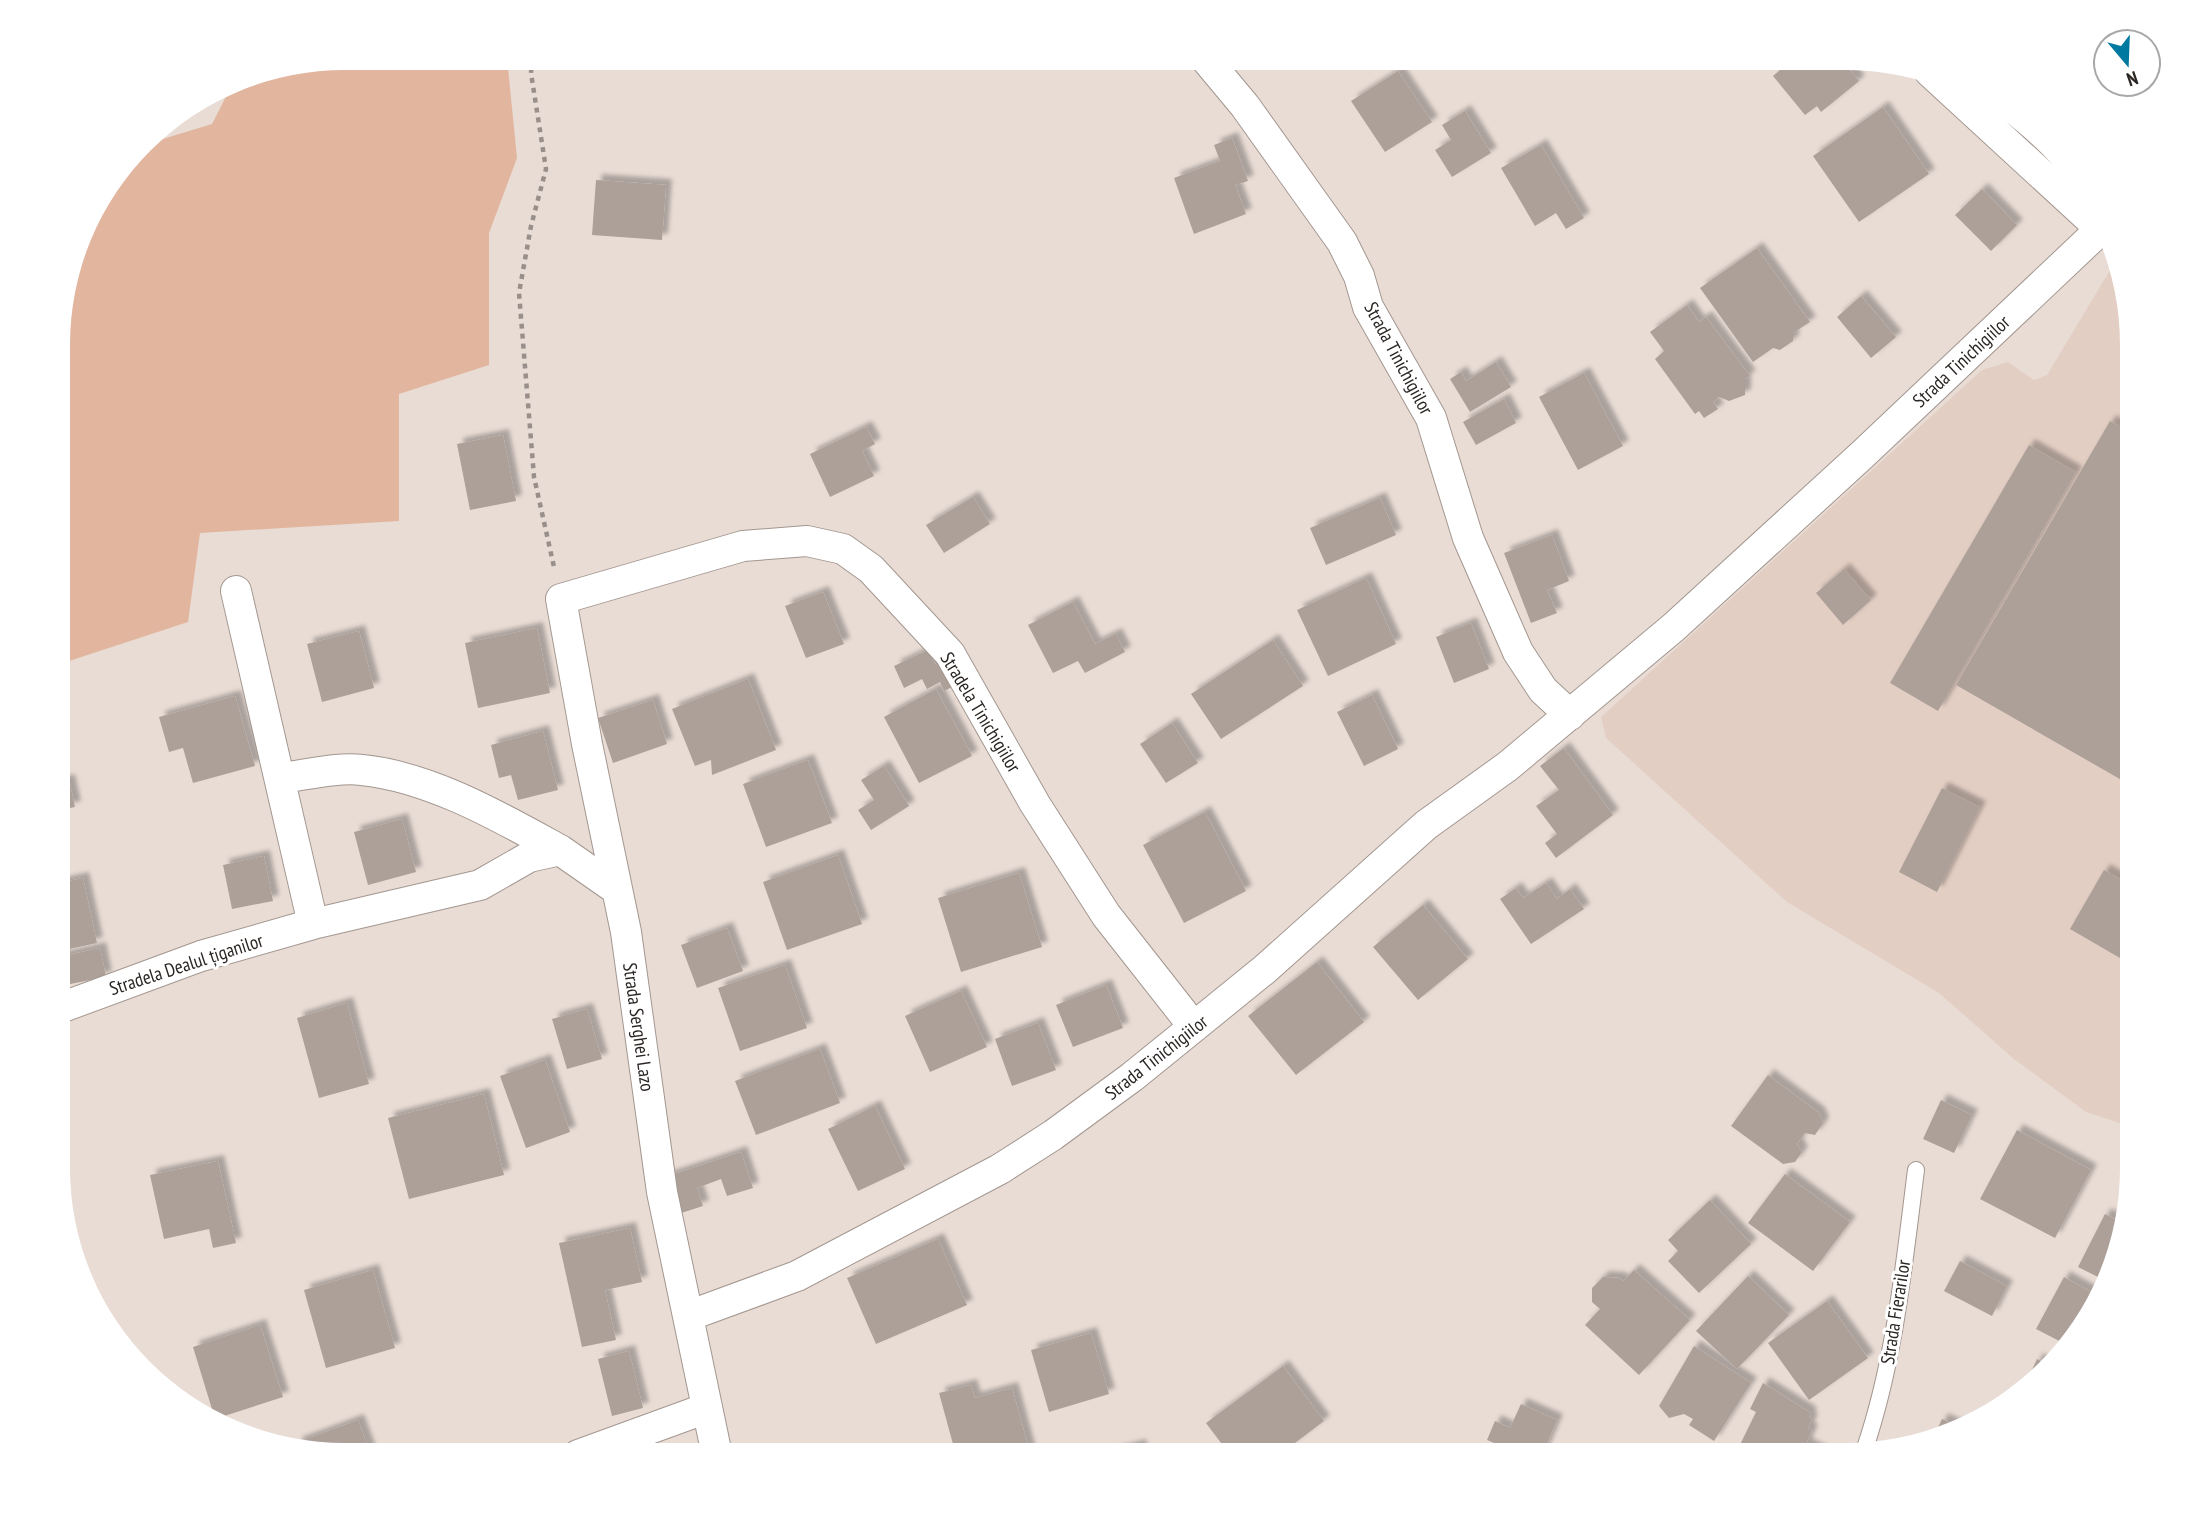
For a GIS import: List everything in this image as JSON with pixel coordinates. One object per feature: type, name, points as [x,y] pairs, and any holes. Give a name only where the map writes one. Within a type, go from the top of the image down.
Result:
[{"type":"street","name":"Strada Tinichigiilor","points":[[1215,70],[1245,106],[1342,242],[1359,276],[1368,307],[1432,418],[1468,538],[1518,652],[1543,690],[1570,715]]},
{"type":"street","points":[[1965,97],[2025,140],[2084,209]]},
{"type":"street","name":"Strada Tinichigiilor","points":[[688,1316],[797,1276],[1000,1169],[1053,1135],[1194,1027],[1264,970],[1426,825],[1508,766],[1674,627],[1863,455],[2097,235]]},
{"type":"street","name":"Stradela Tinichigiilor","points":[[561,599],[743,545],[807,541],[843,549],[871,569],[950,654],[1035,803],[1105,915],[1194,1027]]},
{"type":"street","points":[[236,591],[313,924]]},
{"type":"street","name":"Strada Serghei Lazo","points":[[561,599],[626,932],[662,1192],[714,1443]]},
{"type":"street","points":[[281,778],[360,769],[422,785],[503,818],[560,850],[616,889]]},
{"type":"street","name":"Stradela Dealul țiganilor","points":[[70,1004],[201,956],[313,924],[480,885],[529,857],[560,850]]},
{"type":"street","points":[[611,1443],[707,1408]]},
{"type":"lane","name":"Strada Fierarilor","points":[[1867,1442],[1878,1412],[1896,1317],[1916,1170]]},
{"type":"path","points":[[531,70],[546,169],[531,226],[519,293],[534,477],[561,599]]},
{"type":"shaded area","points":[[345,70],[508,70],[517,158],[489,233],[489,365],[399,394],[399,521],[200,533],[188,622],[70,661],[70,345],[72,309],[79,274],[98,223],[107,207],[127,177],[150,150],[163,139],[212,124],[226,97],[291,75]]},
{"type":"shaded area","points":[[2110,270],[2118,309],[2120,345],[2120,1123],[2086,1112],[2014,1059],[1939,993],[1787,902],[1606,738],[1601,717],[1982,370],[2008,362],[2034,380],[2047,375]]},
{"type":"building","points":[[1780,70],[1850,70],[1859,81],[1821,112],[1817,106],[1805,115],[1773,76]]},
{"type":"building","points":[[1398,71],[1432,122],[1385,152],[1351,101]]},
{"type":"building","points":[[1883,107],[1929,174],[1859,222],[1813,156]]},
{"type":"building","points":[[1465,111],[1491,153],[1452,177],[1435,150],[1451,140],[1442,125]]},
{"type":"building","points":[[1232,138],[1248,181],[1235,185],[1246,214],[1194,234],[1174,178],[1220,161],[1214,145]]},
{"type":"building","points":[[1541,145],[1584,218],[1566,229],[1556,213],[1535,226],[1501,168]]},
{"type":"building","points":[[596,180],[666,185],[662,240],[592,235]]},
{"type":"building","points":[[1982,189],[2017,225],[1991,251],[1955,215]]},
{"type":"building","points":[[1757,248],[1810,322],[1793,333],[1793,341],[1780,350],[1773,348],[1753,362],[1700,288]]},
{"type":"building","points":[[1861,296],[1896,337],[1871,358],[1837,317]]},
{"type":"building","points":[[1687,305],[1699,322],[1706,317],[1750,376],[1745,379],[1745,395],[1729,401],[1719,397],[1713,402],[1718,409],[1704,418],[1699,411],[1695,414],[1655,359],[1664,351],[1650,332]]},
{"type":"building","points":[[1496,362],[1511,387],[1470,412],[1450,379],[1461,372],[1466,381]]},
{"type":"building","points":[[1584,373],[1623,446],[1578,470],[1539,397]]},
{"type":"building","points":[[1504,399],[1516,423],[1476,445],[1463,422]]},
{"type":"building","points":[[2110,421],[2120,426],[2120,779],[1956,685]]},
{"type":"building","points":[[866,427],[875,444],[862,451],[874,476],[830,497],[810,454]]},
{"type":"building","points":[[503,435],[516,501],[470,510],[457,444]]},
{"type":"building","points":[[2029,445],[2076,472],[1938,711],[1890,683]]},
{"type":"building","points":[[973,497],[990,524],[944,553],[926,525]]},
{"type":"building","points":[[1380,498],[1396,535],[1326,565],[1310,528]]},
{"type":"building","points":[[1552,535],[1569,581],[1547,590],[1557,613],[1531,623],[1504,553]]},
{"type":"building","points":[[1844,569],[1871,600],[1843,625],[1816,593]]},
{"type":"building","points":[[1366,578],[1396,644],[1328,676],[1297,610]]},
{"type":"building","points":[[823,592],[844,644],[806,658],[785,606]]},
{"type":"building","points":[[1073,602],[1095,644],[1116,634],[1125,652],[1085,673],[1078,661],[1053,673],[1028,625]]},
{"type":"building","points":[[1471,623],[1489,669],[1454,683],[1436,637]]},
{"type":"building","points":[[537,628],[550,693],[478,708],[465,643]]},
{"type":"building","points":[[359,631],[374,688],[322,702],[307,644]]},
{"type":"building","points":[[1273,640],[1303,686],[1221,739],[1191,694]]},
{"type":"building","points":[[928,650],[935,664],[939,661],[952,687],[944,691],[940,682],[927,689],[922,679],[904,688],[894,666]]},
{"type":"building","points":[[748,679],[776,750],[712,775],[711,760],[695,766],[672,709]]},
{"type":"building","points":[[936,689],[972,756],[919,783],[884,717]]},
{"type":"building","points":[[1372,695],[1398,749],[1364,766],[1337,712]]},
{"type":"building","points":[[235,696],[255,766],[193,783],[183,748],[169,752],[159,717]]},
{"type":"building","points":[[653,700],[667,744],[613,763],[598,718]]},
{"type":"building","points":[[1172,723],[1198,763],[1166,783],[1140,744]]},
{"type":"building","points":[[543,731],[558,790],[518,800],[511,775],[499,778],[491,745]]},
{"type":"building","points":[[1564,748],[1613,815],[1556,858],[1545,843],[1557,834],[1536,806],[1559,790],[1540,766]]},
{"type":"building","points":[[808,760],[832,823],[766,847],[743,784]]},
{"type":"building","points":[[884,766],[909,806],[871,830],[858,810],[874,800],[861,780]]},
{"type":"building","points":[[70,784],[75,807],[70,808]]},
{"type":"building","points":[[1942,788],[1980,807],[1937,892],[1899,872]]},
{"type":"building","points":[[1205,812],[1246,891],[1184,923],[1143,845]]},
{"type":"building","points":[[402,819],[416,872],[368,885],[354,832]]},
{"type":"building","points":[[838,855],[862,924],[787,950],[763,882]]},
{"type":"building","points":[[264,856],[273,901],[232,909],[223,865]]},
{"type":"building","points":[[2104,870],[2120,879],[2120,958],[2070,929]]},
{"type":"building","points":[[1019,873],[1042,947],[961,972],[938,898]]},
{"type":"building","points":[[83,878],[97,943],[70,949],[70,881]]},
{"type":"building","points":[[1546,883],[1557,899],[1570,889],[1584,909],[1531,944],[1500,899],[1516,888],[1523,898]]},
{"type":"building","points":[[1423,905],[1468,959],[1418,1000],[1373,947]]},
{"type":"building","points":[[727,928],[743,971],[697,988],[681,945]]},
{"type":"building","points":[[100,948],[106,977],[70,984],[70,955]]},
{"type":"building","points":[[1317,962],[1364,1022],[1296,1075],[1248,1016]]},
{"type":"building","points":[[785,965],[807,1028],[740,1051],[718,988]]},
{"type":"building","points":[[1106,985],[1123,1028],[1073,1047],[1056,1005]]},
{"type":"building","points":[[961,991],[987,1047],[930,1072],[905,1016]]},
{"type":"building","points":[[347,1003],[369,1084],[319,1098],[297,1018]]},
{"type":"building","points":[[587,1009],[602,1059],[567,1069],[552,1019]]},
{"type":"building","points":[[1038,1023],[1056,1070],[1012,1086],[995,1039]]},
{"type":"building","points":[[820,1049],[840,1103],[756,1135],[735,1081]]},
{"type":"building","points":[[545,1060],[570,1132],[526,1148],[500,1076]]},
{"type":"building","points":[[1768,1075],[1819,1113],[1823,1123],[1815,1135],[1805,1133],[1797,1144],[1802,1152],[1795,1162],[1783,1164],[1731,1126]]},
{"type":"building","points":[[484,1094],[504,1175],[409,1199],[388,1118]]},
{"type":"building","points":[[1941,1100],[1972,1115],[1954,1153],[1923,1139]]},
{"type":"building","points":[[875,1106],[905,1169],[858,1191],[828,1129]]},
{"type":"building","points":[[2017,1130],[2091,1170],[2055,1238],[1980,1199]]},
{"type":"building","points":[[741,1152],[753,1188],[727,1196],[721,1179],[697,1188],[703,1206],[678,1214],[666,1177]]},
{"type":"building","points":[[218,1161],[236,1243],[213,1248],[209,1229],[164,1239],[150,1175]]},
{"type":"building","points":[[1785,1174],[1850,1222],[1813,1271],[1748,1223]]},
{"type":"building","points":[[1710,1200],[1751,1244],[1699,1293],[1668,1261],[1678,1251],[1668,1240]]},
{"type":"building","points":[[2105,1214],[2115,1219],[2097,1277],[2078,1267]]},
{"type":"building","points":[[630,1228],[642,1282],[605,1290],[616,1340],[582,1347],[559,1243]]},
{"type":"building","points":[[938,1239],[967,1305],[876,1344],[847,1278]]},
{"type":"building","points":[[1960,1261],[2007,1286],[1992,1316],[1944,1291]]},
{"type":"building","points":[[373,1270],[395,1348],[326,1368],[304,1290]]},
{"type":"building","points":[[1634,1270],[1690,1320],[1639,1375],[1585,1325],[1600,1309],[1592,1302],[1592,1288],[1603,1277],[1619,1278],[1623,1281]]},
{"type":"building","points":[[1748,1276],[1789,1315],[1737,1369],[1696,1331]]},
{"type":"building","points":[[2064,1277],[2091,1292],[2059,1341],[2036,1329]]},
{"type":"building","points":[[1827,1301],[1868,1358],[1809,1400],[1768,1343]]},
{"type":"building","points":[[260,1325],[283,1397],[223,1415],[212,1409],[193,1347]]},
{"type":"building","points":[[1091,1333],[1109,1394],[1049,1412],[1031,1350]]},
{"type":"building","points":[[1694,1346],[1751,1383],[1714,1441],[1689,1425],[1693,1419],[1684,1414],[1669,1418],[1659,1406]]},
{"type":"building","points":[[629,1351],[643,1408],[612,1416],[598,1359]]},
{"type":"building","points":[[2037,1359],[2042,1361],[2040,1363],[2032,1370]]},
{"type":"building","points":[[1283,1366],[1324,1421],[1295,1443],[1221,1443],[1206,1423]]},
{"type":"building","points":[[1763,1383],[1811,1413],[1809,1417],[1812,1419],[1808,1428],[1812,1430],[1806,1443],[1741,1443],[1756,1412],[1750,1409]]},
{"type":"building","points":[[971,1385],[975,1398],[1012,1388],[1027,1443],[953,1443],[939,1393]]},
{"type":"building","points":[[1521,1404],[1557,1420],[1547,1443],[1494,1443],[1487,1440],[1495,1421],[1510,1428]]},
{"type":"building","points":[[1942,1419],[1949,1422],[1939,1426]]},
{"type":"building","points":[[358,1420],[367,1443],[345,1443],[304,1440]]}]
